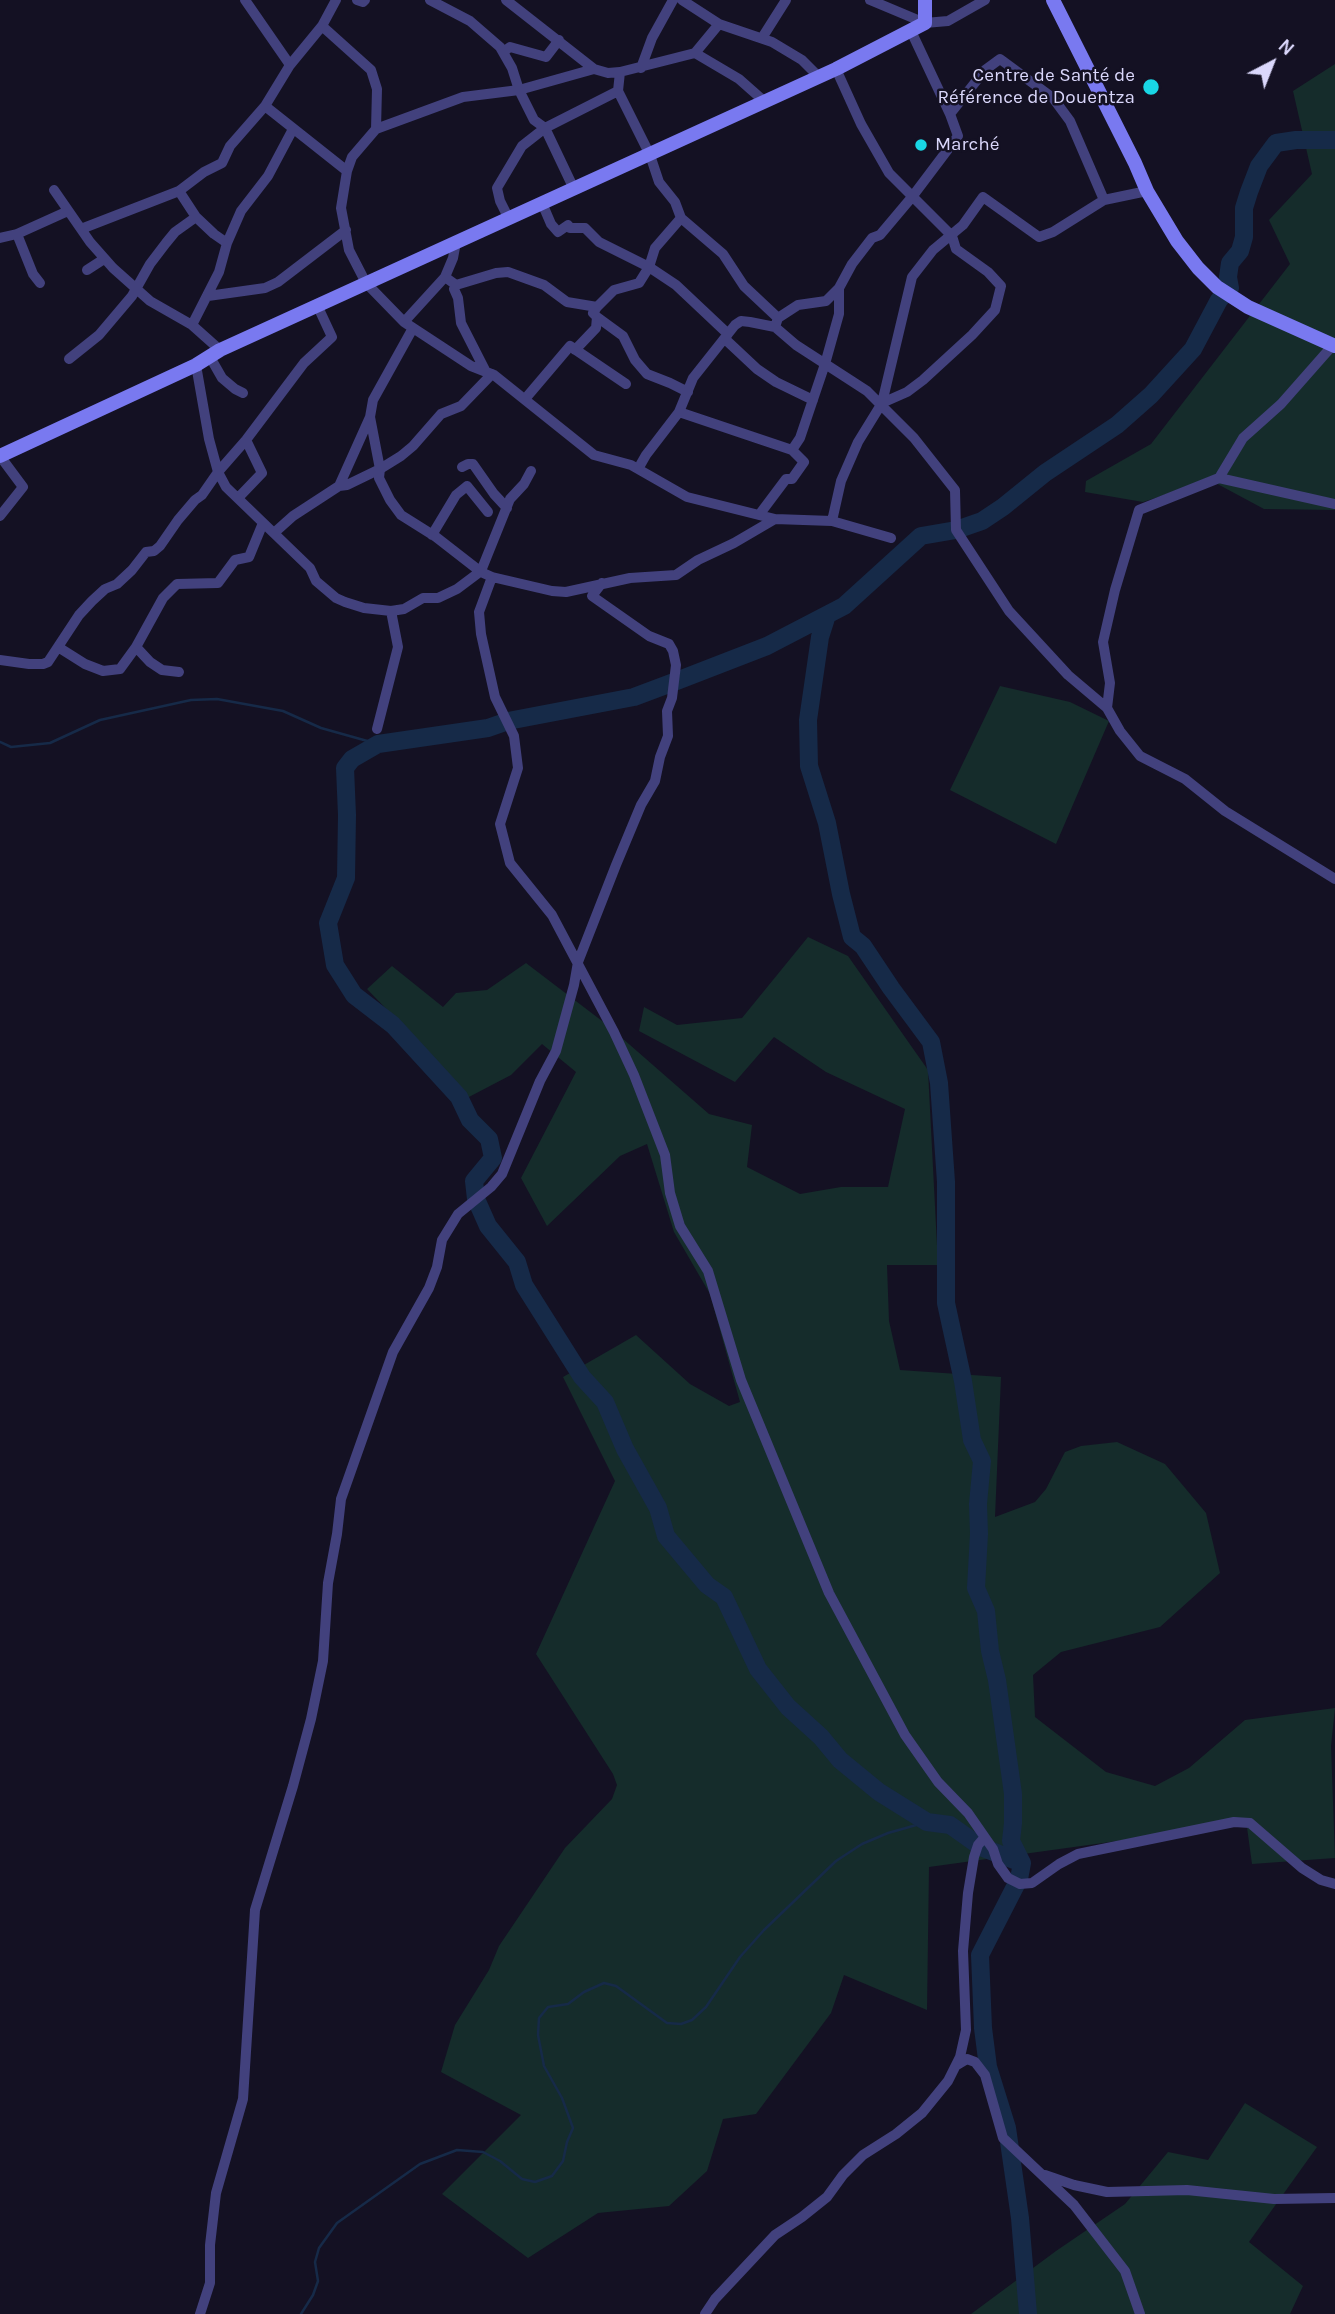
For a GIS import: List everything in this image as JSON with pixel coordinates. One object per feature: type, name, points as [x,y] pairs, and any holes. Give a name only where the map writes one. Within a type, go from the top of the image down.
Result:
[{"type":"street","points":[[81,229],[179,191],[204,172],[222,163],[230,146],[265,106],[290,65],[322,26],[336,0]]},
{"type":"street","points":[[357,0],[365,0]]},
{"type":"street","points":[[430,0],[470,21],[500,47],[534,120],[545,128],[575,189]]},
{"type":"street","points":[[506,0],[594,69],[608,73],[640,68],[695,53],[719,24]]},
{"type":"street","points":[[640,68],[652,38],[673,0]]},
{"type":"street","points":[[682,0],[719,24],[772,41],[802,60],[819,77]]},
{"type":"street","points":[[762,38],[786,0]]},
{"type":"street","points":[[870,0],[925,23],[948,22],[985,0]]},
{"type":"street","points":[[925,23],[926,0]]},
{"type":"street","points":[[1053,0],[1147,191],[1177,242],[1217,287],[1248,307],[1334,346],[1281,404],[1243,438],[1219,478]]},
{"type":"street","points":[[249,2],[290,65]]},
{"type":"street","points":[[0,516],[23,487],[0,456],[366,283],[819,77],[925,23]]},
{"type":"street","points":[[322,26],[371,70],[377,89],[376,130]]},
{"type":"street","points":[[638,469],[679,412],[693,379],[741,321],[777,322],[798,305],[825,301],[839,288],[852,264],[872,238],[880,235],[958,136],[911,31]]},
{"type":"street","points":[[503,52],[510,47],[546,57],[559,40]]},
{"type":"street","points":[[695,53],[739,79],[765,102]]},
{"type":"street","points":[[950,114],[985,70],[1000,59],[1053,98],[1070,121],[1104,200]]},
{"type":"street","points":[[594,69],[519,90],[463,97],[376,130],[352,157],[341,208],[349,250],[366,283],[409,325],[471,366],[489,373],[594,455],[638,469],[687,497],[775,519],[832,521],[891,538]]},
{"type":"street","points":[[836,69],[861,124],[889,173],[952,236],[957,249],[988,272],[1001,286],[995,310],[972,335],[923,380],[907,392],[882,403]]},
{"type":"street","points":[[620,72],[618,91],[650,155],[659,182],[675,202],[681,218],[723,254],[744,286],[777,322],[825,364],[882,403],[914,438],[955,490],[956,530],[1009,611],[1068,676],[1107,708],[1120,732],[1140,756],[1185,779],[1225,811],[1335,879]]},
{"type":"street","points":[[509,219],[497,188],[522,146],[545,128],[618,91]]},
{"type":"street","points":[[265,106],[347,171]]},
{"type":"street","points":[[192,324],[219,272],[227,243],[241,211],[268,176],[293,129]]},
{"type":"street","points":[[54,190],[104,259],[150,301],[192,324],[215,354],[222,378],[243,393]]},
{"type":"street","points":[[179,191],[196,218],[227,243]]},
{"type":"street","points":[[832,521],[841,481],[858,442],[882,403],[912,277],[933,250],[963,225],[983,197],[1039,237],[1053,232],[1104,200],[1147,191]]},
{"type":"street","points":[[542,203],[551,224],[558,232],[568,225],[570,228],[585,228],[599,242],[649,267],[676,285],[757,369],[776,382],[813,400]]},
{"type":"street","points":[[0,238],[17,234],[68,211]]},
{"type":"street","points":[[69,359],[99,335],[137,288],[166,243],[196,218]]},
{"type":"street","points":[[575,350],[596,328],[597,312],[614,290],[639,283],[649,267],[655,248],[681,218]]},
{"type":"street","points":[[208,296],[265,288],[293,271],[346,230]]},
{"type":"street","points":[[17,234],[33,274],[40,283]]},
{"type":"street","points":[[339,486],[370,417],[373,400],[409,325],[445,277],[456,242]]},
{"type":"street","points":[[87,270],[104,259]]},
{"type":"street","points":[[456,285],[508,272],[544,285],[567,302],[597,312],[623,336],[635,360],[648,374],[688,392]]},
{"type":"street","points":[[445,277],[456,285]]},
{"type":"street","points":[[456,285],[454,289],[458,298],[461,323],[489,373]]},
{"type":"street","points":[[792,450],[800,438],[825,364],[839,314],[839,288]]},
{"type":"street","points":[[0,660],[43,664],[48,662],[79,615],[92,601],[105,589],[117,584],[146,552],[154,551],[160,546],[304,363],[332,337],[318,307]]},
{"type":"street","points":[[525,399],[570,346],[626,384]]},
{"type":"street","points":[[196,365],[209,439],[218,472],[226,487],[310,568],[316,581],[336,598],[364,608],[391,611],[404,608],[423,598],[438,598],[457,589],[481,571],[510,499],[524,484],[531,471]]},
{"type":"street","points":[[274,533],[293,516],[339,486],[347,485],[380,469],[412,446],[442,414],[461,406],[489,373]]},
{"type":"street","points":[[679,412],[792,450],[804,462],[792,479],[786,479],[759,514]]},
{"type":"street","points":[[370,417],[380,469],[379,478],[401,515],[492,577],[552,592],[566,592],[630,578],[676,575],[698,560],[775,519]]},
{"type":"street","points":[[238,498],[261,473],[246,440]]},
{"type":"street","points":[[463,467],[473,464],[507,508]]},
{"type":"street","points":[[1107,708],[1110,683],[1103,642],[1115,590],[1139,510],[1219,478],[1335,504]]},
{"type":"street","points":[[432,535],[456,495],[467,486],[488,512]]},
{"type":"street","points":[[58,647],[85,664],[103,671],[120,668],[136,647],[163,598],[177,584],[218,583],[235,560],[249,557],[263,523]]},
{"type":"street","points":[[492,577],[479,612],[495,698],[514,736],[518,768],[500,824],[510,863],[552,915],[614,1032],[665,1155],[670,1193],[680,1226],[708,1271],[741,1380],[829,1593],[905,1735],[938,1782],[968,1813],[993,1849],[998,1864],[1008,1878],[1020,1884],[1032,1883],[1078,1854],[1234,1822],[1250,1823],[1302,1867],[1321,1880],[1335,1884]]},
{"type":"street","points":[[200,2314],[210,2283],[210,2245],[216,2193],[243,2099],[255,1910],[311,1719],[323,1661],[328,1583],[341,1499],[393,1352],[429,1289],[442,1240],[458,1214],[491,1188],[502,1174],[540,1081],[556,1051],[578,962],[641,805],[655,781],[668,736],[667,711],[676,665],[673,651],[669,644],[649,636],[630,620],[592,596],[602,583]]},
{"type":"street","points":[[377,729],[398,648],[391,611]]},
{"type":"street","points":[[136,647],[162,670],[179,672]]},
{"type":"street","points":[[705,2314],[715,2299],[775,2235],[827,2197],[863,2155],[922,2113],[947,2081],[960,2057],[966,2031],[963,1951],[968,1894],[974,1857],[984,1838]]},
{"type":"street","points":[[955,2066],[967,2059],[975,2062],[985,2075],[1003,2138],[1074,2205],[1125,2271],[1140,2314]]},
{"type":"street","points":[[1041,2174],[1107,2192],[1187,2190],[1273,2199],[1335,2198]]},
{"type":"green space","points":[[1335,64],[1335,510],[1264,509],[1210,480],[1143,502],[1085,492],[1086,481],[1151,444],[1290,264],[1269,220],[1312,174],[1293,91]]},
{"type":"green space","points":[[1000,686],[1070,702],[1109,721],[1056,844],[950,790]]},
{"type":"green space","points":[[808,937],[848,956],[928,1070],[938,1265],[887,1265],[889,1321],[900,1370],[1001,1377],[995,1517],[1035,1502],[1046,1489],[1065,1452],[1081,1446],[1117,1442],[1165,1464],[1206,1513],[1220,1573],[1160,1627],[1061,1652],[1033,1675],[1035,1717],[1106,1772],[1155,1786],[1189,1768],[1245,1720],[1335,1708],[1331,1746],[1335,1858],[1252,1864],[1246,1820],[1161,1835],[929,1867],[927,2010],[844,1975],[831,2013],[756,2114],[723,2119],[707,2171],[669,2206],[598,2213],[528,2258],[442,2194],[521,2115],[441,2072],[455,2025],[489,1970],[499,1946],[565,1848],[612,1799],[617,1785],[613,1774],[536,1654],[615,1481],[563,1377],[636,1335],[690,1384],[729,1406],[740,1402],[710,1294],[674,1232],[647,1144],[620,1156],[547,1226],[521,1178],[576,1072],[542,1044],[511,1075],[467,1098],[425,1049],[367,989],[392,966],[443,1007],[456,993],[487,990],[526,963],[606,1024],[709,1114],[752,1125],[747,1167],[800,1194],[841,1187],[888,1187],[905,1109],[826,1072],[774,1037],[735,1082],[639,1031],[644,1007],[677,1025],[742,1018]]},
{"type":"green space","points":[[1245,2103],[1317,2147],[1249,2242],[1303,2286],[1290,2314],[971,2314],[1125,2204],[1168,2152],[1208,2160]]},
{"type":"waterway","points":[[1022,1863],[981,1847],[950,1825],[927,1822],[879,1792],[840,1760],[821,1737],[788,1707],[758,1669],[724,1597],[707,1585],[666,1536],[658,1508],[625,1449],[605,1402],[582,1377],[524,1285],[517,1262],[488,1226],[476,1199],[474,1181],[493,1158],[489,1139],[470,1120],[459,1097],[393,1025],[354,995],[335,965],[328,923],[346,878],[345,768],[352,759],[378,744],[488,728],[508,721],[634,697],[767,646],[844,606],[921,536],[956,530],[982,521],[1045,473],[1117,425],[1151,395],[1193,349],[1219,300],[1230,288],[1230,263],[1240,251],[1244,237],[1244,208],[1249,192],[1259,166],[1276,143],[1335,140]]},
{"type":"waterway","points":[[827,615],[820,637],[808,720],[809,766],[827,823],[852,937],[863,946],[931,1042],[939,1083],[946,1182],[946,1303],[963,1381],[972,1440],[982,1461],[976,1588],[986,1611],[1013,1794],[1011,1841],[1022,1863],[1019,1879],[980,1955],[983,2028],[988,2067],[1007,2128],[1020,2218],[1028,2314]]},
{"type":"waterway","points":[[0,742],[11,747],[50,743],[100,720],[191,700],[217,699],[283,711],[321,728],[378,744]]},
{"type":"waterway","points":[[301,2314],[318,2281],[315,2262],[319,2248],[337,2223],[420,2164],[457,2150],[483,2152],[500,2161],[522,2179],[535,2182],[552,2176],[563,2161],[573,2128],[562,2098],[544,2066],[538,2035],[539,2018],[548,2007],[568,2004],[584,1992],[604,1983],[616,1986],[667,2023],[681,2024],[692,2020],[706,2007],[740,1957],[764,1930],[836,1861],[862,1844],[927,1822]]},
{"type":"place","name":"Centre de Santé de Référence de Douentza","points":[[1151,87]]},
{"type":"place","name":"Marché","points":[[921,145]]}]
